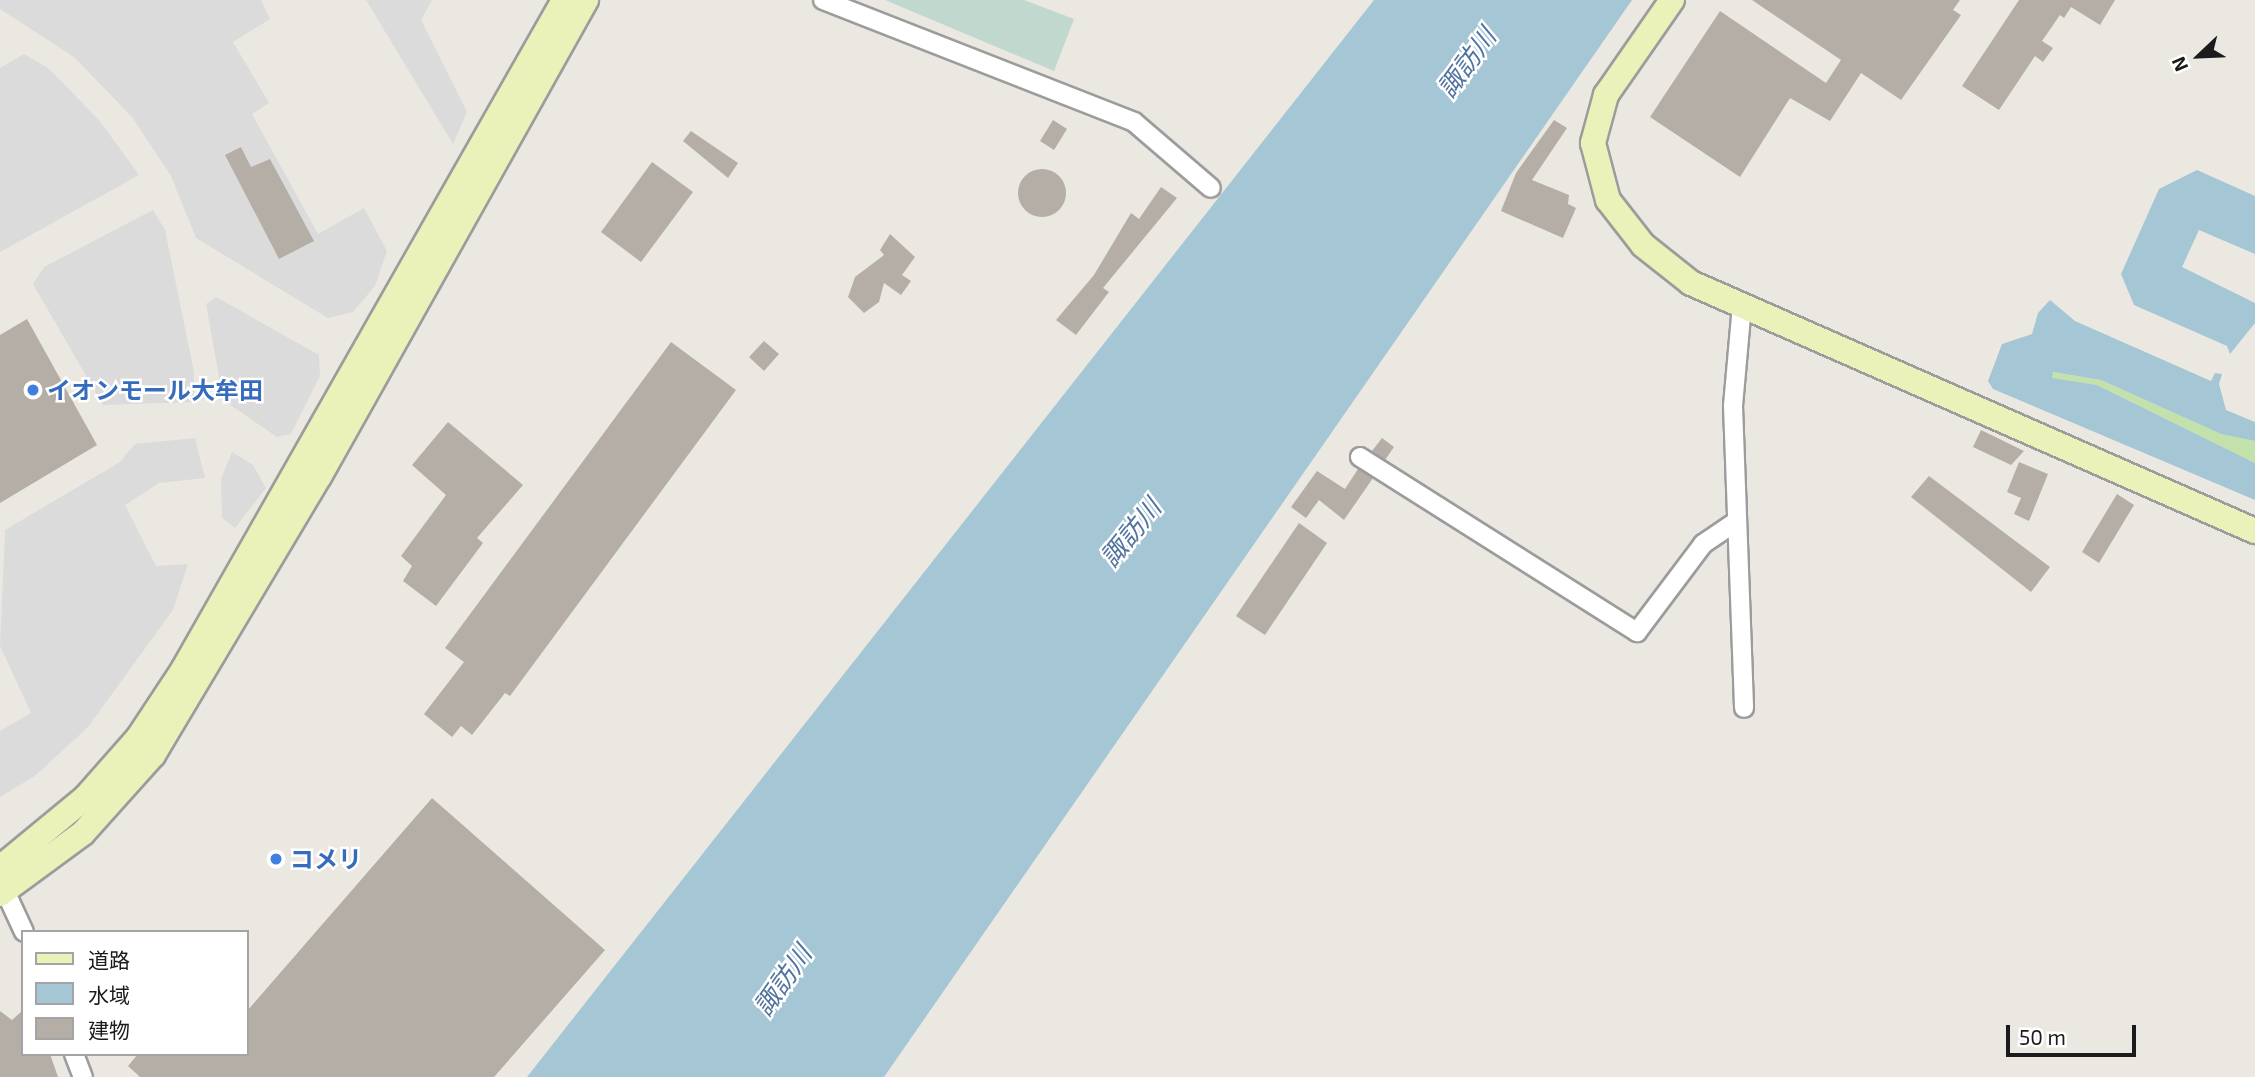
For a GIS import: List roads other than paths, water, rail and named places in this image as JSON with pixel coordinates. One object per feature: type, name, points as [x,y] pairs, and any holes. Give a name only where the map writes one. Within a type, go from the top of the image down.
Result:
[{"type":"street","points":[[2,883],[86,797],[138,738],[183,670],[564,0]]},
{"type":"street","points":[[2,883],[117,800],[192,696],[586,0]]},
{"type":"street","points":[[823,0],[1134,122],[1211,188]]},
{"type":"street","points":[[1672,0],[1606,95],[1592,143],[1608,200],[1643,245],[1691,283],[2255,531]]},
{"type":"street","points":[[1742,306],[1733,406],[1744,708]]},
{"type":"street","points":[[1360,457],[1637,632],[1703,544],[1737,521]]},
{"type":"street","points":[[2,883],[23,930]]},
{"type":"street","points":[[75,1056],[83,1077]]},
{"type":"water","name":"諏訪川","points":[[1374,0],[1632,0],[884,1077],[527,1077]]},
{"type":"water","points":[[2197,170],[2255,196],[2255,254],[2199,230],[2182,267],[2255,303],[2255,323],[2230,354],[2227,346],[2134,305],[2121,274],[2159,189]]},
{"type":"water","points":[[2050,300],[2075,321],[2211,381],[2215,373],[2222,374],[2219,384],[2226,410],[2255,422],[2255,441],[2221,434],[2101,380],[2053,372],[2052,378],[2097,385],[2255,463],[2255,500],[1993,389],[1988,381],[2002,344],[2032,334],[2038,313]]},
{"type":"place","name":"イオンモール大牟田","points":[[33,390]]},
{"type":"place","name":"コメリ","points":[[276,859]]}]
